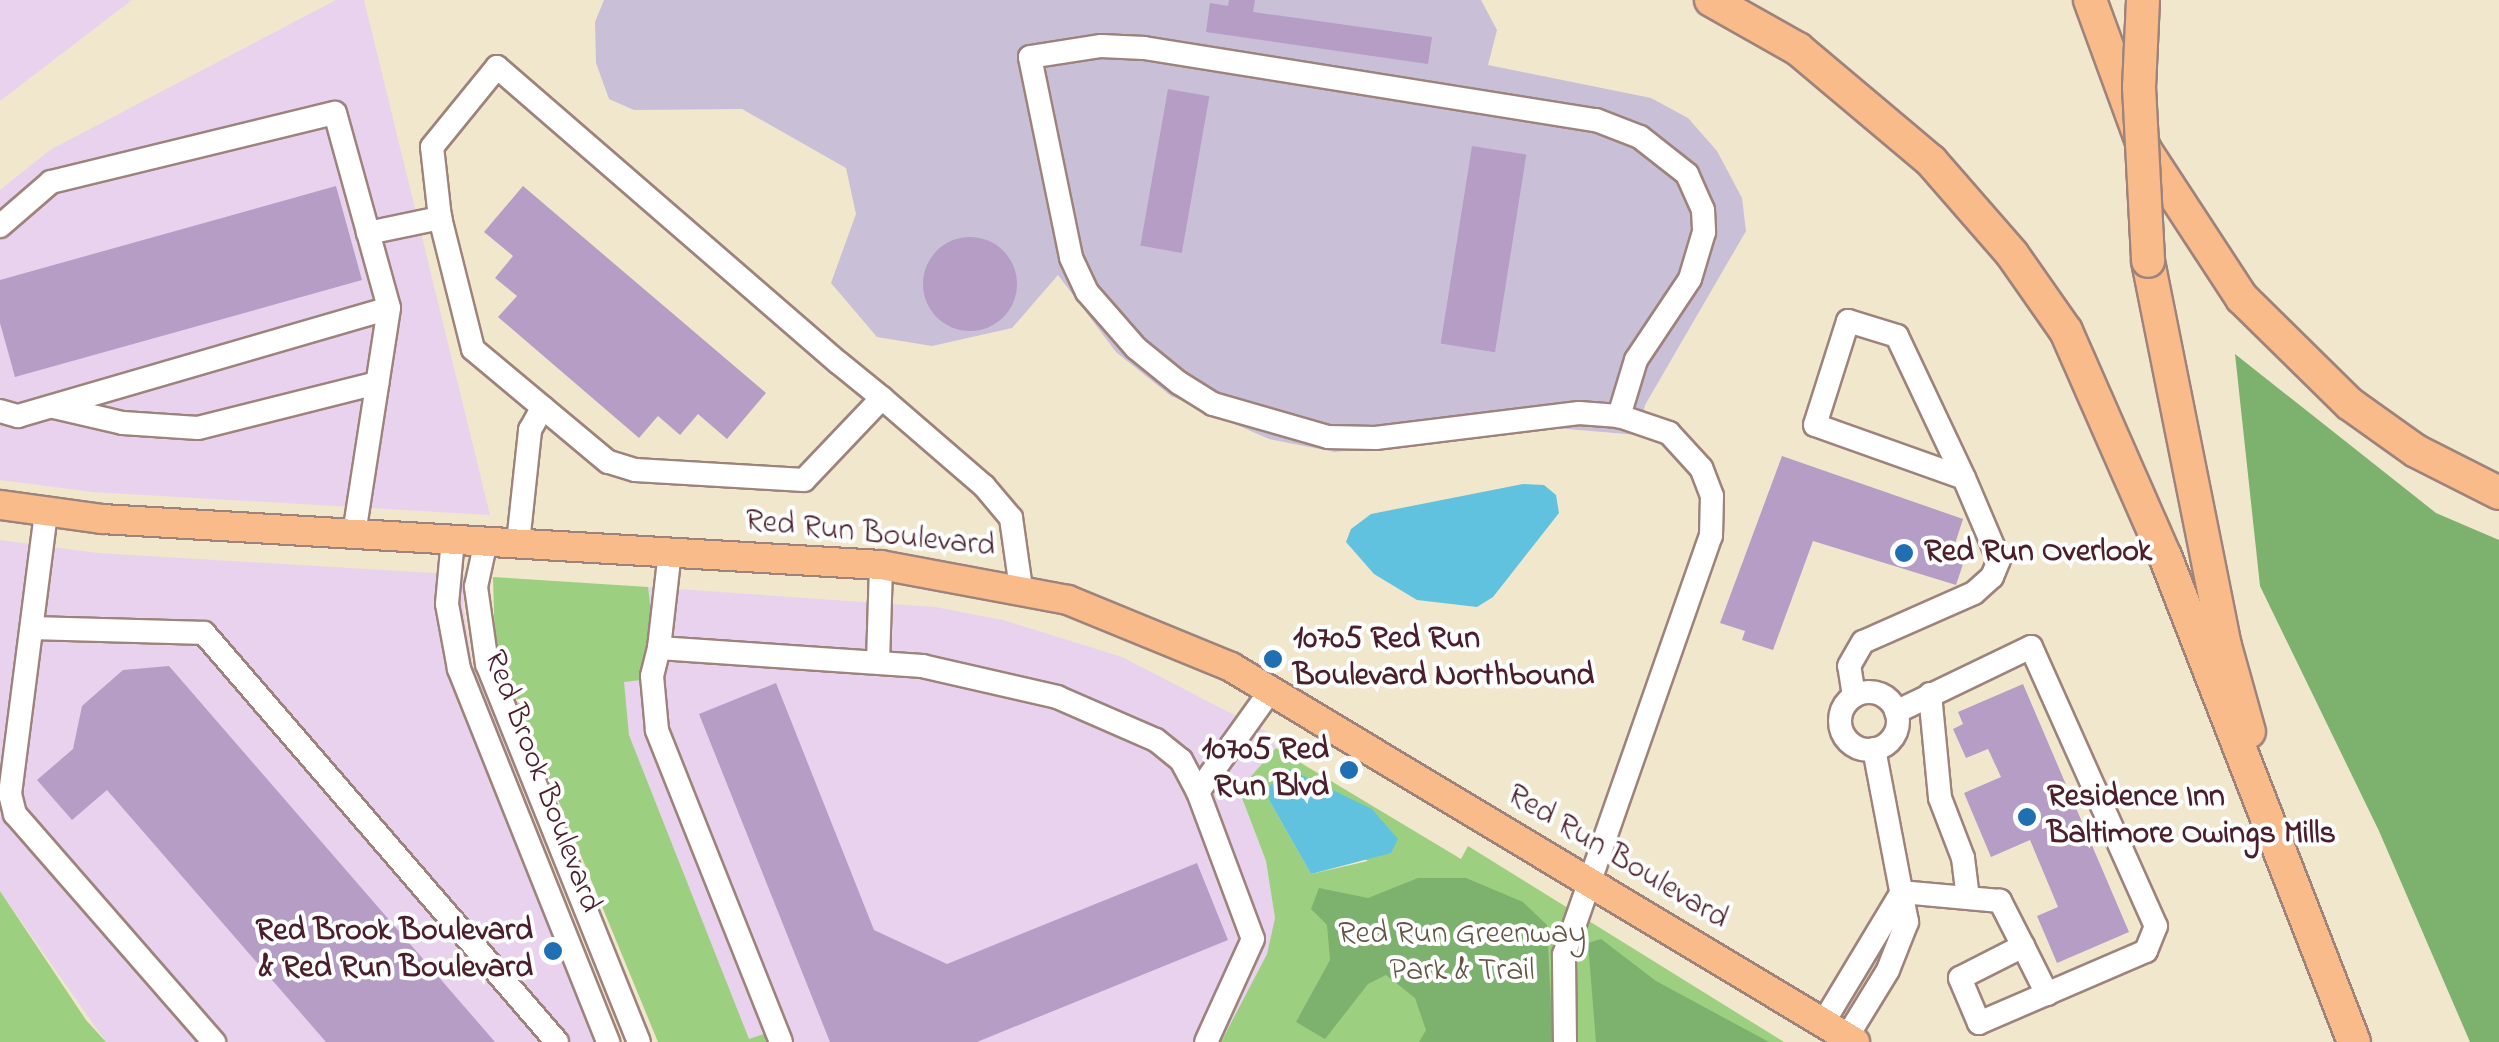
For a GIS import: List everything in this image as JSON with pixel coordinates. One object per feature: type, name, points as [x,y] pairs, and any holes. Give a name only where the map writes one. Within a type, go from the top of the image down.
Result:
[{"type":"highway","points":[[1711,0],[1798,50],[1932,161],[2012,254],[2066,331],[2158,540],[2354,1042]]},
{"type":"highway","points":[[2090,0],[2145,150],[2242,298],[2350,404],[2416,451],[2499,493]]},
{"type":"highway","points":[[2143,0],[2138,86],[2148,261],[2225,646],[2296,900]]},
{"type":"main road","name":"Red Run Boulevard","points":[[0,505],[46,513],[881,565],[1021,588],[1154,631],[1270,690],[1851,1040]]},
{"type":"street","points":[[1565,1042],[1564,956],[1586,880],[1705,556],[1714,515],[1706,477],[1683,444],[1659,427],[1619,416],[1563,414],[1376,438],[1328,437],[1230,410],[1178,383],[1122,334],[1087,292],[1072,257],[1030,58],[1101,46],[1144,48],[1596,120],[1640,137],[1687,174],[1702,210],[1704,232],[1690,280],[1636,360],[1619,416]]},
{"type":"street","points":[[882,398],[804,480],[635,470],[608,462],[473,349],[440,218],[432,147],[497,67],[882,398],[984,486],[1011,518],[1021,588]]},
{"type":"street","points":[[0,226],[51,182],[335,112],[389,308],[354,533]]},
{"type":"street","points":[[368,233],[440,218]]},
{"type":"street","points":[[0,410],[18,416],[389,308]]},
{"type":"street","points":[[1896,712],[1891,740],[1874,750],[1856,747],[1843,735],[1840,718],[1854,696],[1849,666],[1863,642],[1974,593],[1998,567],[1964,478],[1897,336],[1848,321],[1815,425],[1964,478]]},
{"type":"street","points":[[51,406],[124,424],[198,428],[377,382]]},
{"type":"street","points":[[518,543],[530,430],[542,407]]},
{"type":"street","points":[[46,513],[10,794],[15,814],[214,1042]]},
{"type":"street","name":"Red Brook Boulevard","points":[[454,539],[447,604],[459,669],[608,1042]]},
{"type":"street","name":"Red Brook Boulevard","points":[[486,541],[476,587],[487,664],[639,1042]]},
{"type":"street","points":[[670,552],[660,648],[652,676],[657,730],[781,1042]]},
{"type":"street","points":[[878,662],[881,565]]},
{"type":"street","points":[[34,628],[204,633],[557,1042]]},
{"type":"street","points":[[660,648],[878,662],[1004,683],[1114,720],[1181,760],[1198,792],[1253,939],[1206,1042]]},
{"type":"street","points":[[1896,712],[2031,648],[2156,926],[2146,951],[1979,1023],[1960,978],[2023,946]]},
{"type":"street","points":[[1198,792],[1270,690]]},
{"type":"street","points":[[1854,696],[1880,694],[1896,712]]},
{"type":"street","points":[[1930,694],[1940,798],[1963,858],[1968,898]]},
{"type":"street","points":[[1851,1040],[1907,922],[1874,750]]},
{"type":"street","points":[[1902,892],[2000,901],[2047,994]]},
{"type":"street","points":[[1823,1022],[1902,892]]},
{"type":"shaded area","points":[[0,0],[132,0],[0,101]]},
{"type":"shaded area","points":[[336,0],[364,0],[490,515],[92,492],[0,480],[0,190],[50,150]]},
{"type":"shaded area","points":[[604,0],[1481,0],[1497,30],[1488,65],[1651,98],[1688,118],[1717,151],[1742,198],[1746,231],[1645,405],[1638,435],[1544,427],[1335,452],[1269,439],[1171,396],[1116,352],[1058,275],[1012,328],[932,346],[877,337],[831,283],[856,214],[846,168],[742,109],[634,110],[609,99],[596,63],[595,22]]},
{"type":"shaded area","points":[[0,540],[98,553],[466,575],[463,606],[473,666],[622,1042],[106,1042],[0,891]]},
{"type":"shaded area","points":[[648,587],[935,607],[1003,620],[1122,657],[1269,733],[1276,748],[1239,790],[1266,861],[1275,918],[1267,954],[1221,1042],[767,1042],[764,1034],[749,1040],[629,735],[623,681],[652,619]]},
{"type":"green space","points":[[2235,354],[2436,513],[2499,540],[2499,1042],[2470,1042],[2379,831],[2260,586]]},
{"type":"green space","points":[[493,577],[648,587],[652,619],[641,680],[624,682],[629,735],[749,1039],[764,1034],[767,1042],[658,1042],[495,647]]},
{"type":"green space","name":"Red Run Greenway Park & Trail","points":[[1276,748],[1461,859],[1468,846],[1784,1042],[1221,1042],[1267,954],[1275,918],[1266,861],[1239,790]],"holes":[[[1269,800],[1368,861],[1311,874]]]},
{"type":"green space","points":[[1418,878],[1466,878],[1523,902],[1547,925],[1553,1042],[1419,1042],[1426,1030],[1415,998],[1386,975],[1368,984],[1325,1039],[1296,1022],[1330,960],[1327,925],[1311,909],[1319,888],[1368,898]]},
{"type":"green space","points":[[0,891],[86,1020],[106,1042],[0,1042]]},
{"type":"green space","points":[[1601,939],[1656,981],[1769,1042],[1596,1042],[1588,943]]},
{"type":"water","points":[[1523,484],[1544,485],[1556,495],[1559,513],[1493,597],[1477,607],[1417,600],[1374,574],[1346,542],[1351,529],[1371,514]]},
{"type":"water","points":[[1289,769],[1372,809],[1398,839],[1391,853],[1311,874],[1269,800],[1270,786]]},
{"type":"building","points":[[1229,0],[1255,0],[1253,12],[1432,37],[1428,64],[1206,32],[1210,3],[1228,6]]},
{"type":"building","points":[[1168,89],[1209,96],[1182,253],[1140,246]]},
{"type":"building","points":[[1472,146],[1526,155],[1495,352],[1441,344]]},
{"type":"building","points":[[336,186],[362,280],[15,377],[0,323],[0,280]]},
{"type":"building","points":[[523,186],[766,393],[727,439],[698,414],[680,435],[658,416],[639,438],[498,317],[517,296],[495,278],[513,256],[484,232]]},
{"type":"building","points":[[970,237],[988,241],[1003,251],[1013,266],[1017,284],[1013,302],[1003,317],[988,327],[970,331],[952,327],[937,317],[927,302],[923,284],[927,266],[937,251],[952,241]]},
{"type":"building","name":"Red Run Overlook","points":[[1782,456],[1963,519],[1953,550],[1966,555],[1956,585],[1813,541],[1773,650],[1742,640],[1745,631],[1720,623]]},
{"type":"building","points":[[169,666],[495,1042],[326,1042],[107,790],[72,820],[37,780],[73,749],[82,706],[123,670]]},
{"type":"building","points":[[776,683],[874,930],[947,964],[1197,863],[1228,940],[977,1042],[830,1042],[699,714]]},
{"type":"building","name":"Residence Inn Baltimore Owings Mills","points":[[2023,684],[2129,932],[2057,963],[2037,916],[2058,907],[2030,840],[1991,857],[1964,793],[2001,777],[1988,749],[1966,758],[1953,729],[1963,724],[1958,712]]},
{"type":"place","name":"Red Run Overlook","points":[[1904,553]]},
{"type":"place","name":"10705 Red Run Boulevard Northbound","points":[[1273,659]]},
{"type":"place","name":"10705 Red Run Blvd","points":[[1349,770]]},
{"type":"place","name":"Residence Inn Baltimore Owings Mills","points":[[2027,817]]},
{"type":"place","name":"Red Brook Boulevard & Red Run Boulevard","points":[[553,951]]}]
